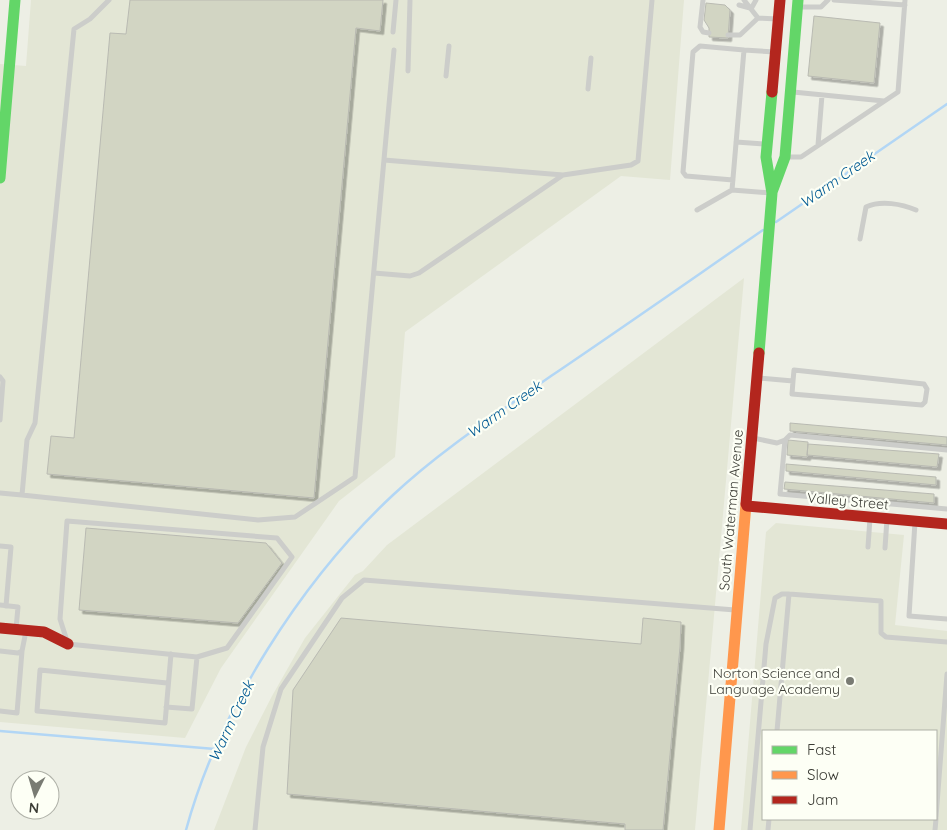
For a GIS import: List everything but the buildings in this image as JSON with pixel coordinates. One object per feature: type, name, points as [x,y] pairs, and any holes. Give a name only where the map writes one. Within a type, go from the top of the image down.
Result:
[{"type":"main road","points":[[0,178],[5,61],[15,0]]},
{"type":"main road","name":"South Waterman Avenue","points":[[719,830],[772,193],[766,158],[780,0]]},
{"type":"main road","name":"South Waterman Avenue","points":[[772,193],[785,157],[798,4]]},
{"type":"main road","points":[[775,52],[784,69],[777,152],[785,157]]},
{"type":"main road","name":"Valley Street","points":[[747,506],[947,524]]},
{"type":"main road","points":[[0,628],[44,632],[68,644]]},
{"type":"lane","points":[[22,495],[27,440],[35,423],[74,28],[90,19],[109,0]]},
{"type":"lane","points":[[393,32],[396,0]]},
{"type":"lane","points":[[408,71],[410,0]]},
{"type":"lane","points":[[384,160],[563,175],[631,165],[638,161],[652,0]]},
{"type":"lane","points":[[703,0],[700,27],[703,32],[709,33]]},
{"type":"lane","points":[[744,0],[758,18],[778,20]]},
{"type":"lane","points":[[749,0],[751,9]]},
{"type":"lane","points":[[751,9],[756,0]]},
{"type":"lane","points":[[798,4],[821,7],[828,0]]},
{"type":"lane","points":[[785,157],[801,157],[898,92],[905,3],[834,0]]},
{"type":"lane","points":[[739,5],[751,9]]},
{"type":"lane","points":[[728,35],[740,35],[758,18]]},
{"type":"lane","points":[[446,76],[449,46]]},
{"type":"lane","points":[[733,180],[686,176],[683,172],[692,52],[700,46],[775,52]]},
{"type":"lane","points":[[0,493],[258,520],[295,517],[355,478],[394,50]]},
{"type":"lane","points":[[732,190],[744,50]]},
{"type":"lane","points":[[588,89],[591,58]]},
{"type":"lane","points":[[791,92],[885,101]]},
{"type":"lane","points":[[818,145],[822,95]]},
{"type":"lane","points":[[736,142],[768,144]]},
{"type":"lane","points":[[374,273],[410,276],[419,273],[563,175]]},
{"type":"lane","points":[[697,210],[732,190],[772,193]]},
{"type":"lane","points":[[860,239],[866,207],[874,203],[916,210]]},
{"type":"lane","points":[[794,370],[924,384],[927,389],[925,402],[922,405],[792,394],[793,381],[794,370]]},
{"type":"lane","points":[[0,377],[3,382],[0,420]]},
{"type":"lane","points":[[757,378],[793,381]]},
{"type":"lane","points":[[752,438],[777,442],[785,440],[790,435],[947,450]]},
{"type":"lane","points":[[785,440],[780,494],[947,510]]},
{"type":"lane","points":[[868,547],[870,518]]},
{"type":"lane","points":[[885,548],[887,519]]},
{"type":"lane","points":[[67,521],[277,538],[292,557],[227,648],[197,657],[68,644],[60,619],[67,521]]},
{"type":"lane","points":[[915,522],[909,616],[947,619]]},
{"type":"lane","points":[[0,546],[11,547],[6,606]]},
{"type":"lane","points":[[255,830],[263,747],[281,689],[342,598],[364,580],[738,610]]},
{"type":"lane","points":[[750,830],[766,644],[775,598],[782,594],[789,594],[881,601],[881,633],[886,637],[947,642]]},
{"type":"lane","points":[[777,730],[789,594]]},
{"type":"lane","points":[[0,606],[18,607],[22,651],[17,713],[0,711]]},
{"type":"lane","points":[[0,651],[18,653],[22,651]]},
{"type":"lane","points":[[167,683],[40,670],[37,711],[165,723],[171,654]]},
{"type":"lane","points":[[166,707],[192,709],[197,657]]},
{"type":"lane","points":[[937,805],[947,674]]},
{"type":"shaded area","points":[[31,0],[684,0],[670,180],[621,176],[405,332],[395,457],[339,501],[221,668],[185,738],[0,722],[0,64],[26,66]]},
{"type":"shaded area","points":[[744,278],[695,830],[214,830],[246,747],[272,696],[305,638],[355,575],[363,571],[387,545]]},
{"type":"shaded area","name":"Norton Science and Language Academy","points":[[776,523],[904,535],[895,625],[947,631],[947,830],[741,830],[766,532]]},
{"type":"waterway","name":"Warm Creek","points":[[776,222],[947,104]]},
{"type":"waterway","name":"Warm Creek","points":[[186,830],[201,784],[219,739],[242,693],[296,606],[359,529],[411,479],[490,418],[763,230]]},
{"type":"waterway","points":[[0,731],[215,749]]},
{"type":"traffic: fast","points":[[0,178],[15,0]]},
{"type":"traffic: fast","points":[[772,192],[785,157],[798,0]]},
{"type":"traffic: fast","points":[[759,353],[772,193],[766,157],[772,92]]},
{"type":"traffic: slow","points":[[719,830],[746,504]]},
{"type":"traffic: jam","points":[[772,92],[780,0]]},
{"type":"traffic: jam","points":[[746,504],[759,353]]},
{"type":"traffic: jam","points":[[747,506],[947,524]]},
{"type":"traffic: jam","points":[[0,628],[44,632],[68,644]]},
{"type":"place","name":"Norton Science and Language Academy","points":[[850,681]]}]
